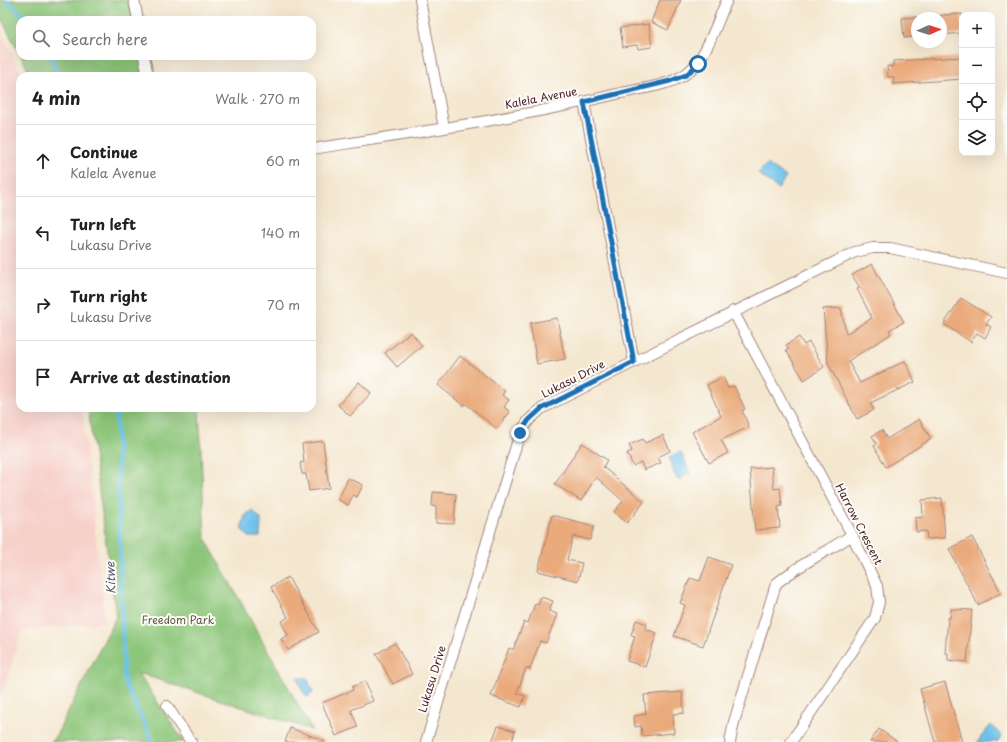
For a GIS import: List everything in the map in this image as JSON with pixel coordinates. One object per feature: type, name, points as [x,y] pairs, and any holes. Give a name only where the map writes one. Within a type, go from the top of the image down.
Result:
[{"type":"street","points":[[134,0],[137,16]]},
{"type":"street","points":[[420,0],[444,128]]},
{"type":"street","name":"Kalela Avenue","points":[[316,148],[444,128],[584,102],[670,81],[686,75],[698,64],[727,0]]},
{"type":"street","points":[[145,60],[147,72]]},
{"type":"street","points":[[584,102],[634,362]]},
{"type":"street","name":"Lukasu Drive","points":[[426,742],[520,433],[529,420],[541,409],[733,311],[855,252],[873,248],[890,248],[1007,274]]},
{"type":"street","name":"Harrow Crescent","points":[[733,311],[852,535],[877,586],[879,602],[875,618],[791,742]]},
{"type":"street","points":[[730,742],[734,722],[776,584],[788,573],[832,549],[852,535]]},
{"type":"street","points":[[167,706],[191,742]]},
{"type":"shaded area","points":[[0,29],[20,72],[16,72],[16,412],[82,412],[105,622],[22,631],[0,700]]},
{"type":"green space","points":[[0,0],[135,0],[138,16],[16,16],[16,47],[0,16]]},
{"type":"green space","points":[[23,60],[147,60],[148,72],[29,72]]},
{"type":"green space","name":"Freedom Park","points":[[89,412],[199,412],[205,538],[312,730],[138,673],[184,742],[51,742],[57,734],[116,617]]},
{"type":"water","points":[[767,164],[786,177],[778,189],[758,173]]},
{"type":"water","points":[[681,452],[690,473],[678,480],[674,473],[669,456]]},
{"type":"water","points":[[252,510],[261,519],[260,537],[249,537],[241,529],[245,516]]},
{"type":"water","points":[[297,678],[307,678],[313,693],[307,697]]},
{"type":"water","points":[[991,725],[1002,736],[997,742],[977,742]]},
{"type":"building","points":[[660,0],[681,0],[668,30],[651,22]]},
{"type":"building","points":[[959,14],[959,33],[947,34],[947,15]]},
{"type":"building","points":[[911,17],[911,37],[904,38],[902,18]]},
{"type":"building","points":[[649,24],[652,47],[638,49],[637,45],[623,47],[620,28]]},
{"type":"building","points":[[959,57],[959,79],[893,84],[894,77],[888,77],[887,66],[893,67],[893,61]]},
{"type":"building","points":[[872,264],[904,322],[889,330],[891,334],[848,361],[860,383],[905,361],[915,382],[870,403],[874,410],[857,419],[828,363],[823,309],[841,308],[846,334],[872,318],[857,289],[860,288],[852,275]]},
{"type":"building","points":[[961,298],[991,317],[986,324],[991,327],[985,338],[977,333],[971,342],[944,324]]},
{"type":"building","points":[[557,318],[565,359],[537,364],[530,323]]},
{"type":"building","points":[[411,332],[422,346],[397,367],[385,353]]},
{"type":"building","points":[[799,337],[804,345],[809,342],[824,367],[804,380],[786,350],[789,349],[786,345]]},
{"type":"building","points":[[460,356],[505,391],[502,395],[509,400],[504,407],[510,412],[497,429],[465,403],[464,406],[438,385]]},
{"type":"building","points":[[723,377],[728,388],[734,386],[745,409],[742,410],[749,427],[721,440],[728,453],[709,463],[692,432],[721,416],[707,385]]},
{"type":"building","points":[[359,382],[371,393],[350,416],[338,405]]},
{"type":"building","points":[[919,419],[931,439],[886,467],[874,446],[877,444],[872,436],[882,430],[887,439]]},
{"type":"building","points":[[663,435],[670,451],[658,457],[661,463],[644,470],[641,462],[633,466],[627,453],[632,451],[629,445],[643,439],[645,443]]},
{"type":"building","points":[[323,441],[329,488],[309,491],[306,474],[302,474],[300,463],[304,462],[302,444]]},
{"type":"building","points":[[582,443],[607,460],[603,467],[644,502],[627,523],[614,512],[623,501],[596,477],[581,501],[555,484]]},
{"type":"building","points":[[772,467],[774,489],[780,488],[782,506],[778,507],[780,528],[755,530],[750,469]]},
{"type":"building","points":[[348,478],[363,485],[357,497],[353,495],[348,505],[338,500]]},
{"type":"building","points":[[433,492],[456,494],[454,524],[436,523],[436,507],[432,506]]},
{"type":"building","points":[[942,498],[945,538],[927,539],[926,531],[916,532],[915,518],[923,517],[922,500]]},
{"type":"building","points":[[552,515],[594,526],[590,540],[573,536],[567,560],[582,563],[578,581],[538,571]]},
{"type":"building","points":[[972,537],[1001,593],[978,605],[949,549]]},
{"type":"building","points":[[709,557],[731,565],[703,646],[674,636],[685,605],[680,603],[690,578],[700,581]]},
{"type":"building","points":[[288,577],[319,632],[288,650],[281,639],[288,635],[281,622],[288,617],[271,587]]},
{"type":"building","points":[[541,597],[553,601],[549,611],[557,614],[546,643],[540,641],[530,669],[526,668],[517,693],[525,696],[521,707],[491,696],[509,648],[513,650],[524,622],[528,623],[535,604],[538,605]]},
{"type":"building","points":[[951,609],[972,610],[967,662],[948,660],[948,653],[945,653],[948,618],[950,618]]},
{"type":"building","points":[[636,620],[647,624],[645,629],[657,633],[645,667],[627,661],[635,636],[631,635]]},
{"type":"building","points":[[395,643],[412,674],[393,684],[376,654]]},
{"type":"building","points":[[365,681],[373,701],[351,710],[358,727],[336,736],[322,703],[353,690],[352,687]]},
{"type":"building","points":[[945,682],[962,742],[935,742],[920,689]]},
{"type":"building","points":[[682,692],[684,713],[673,714],[674,733],[642,736],[641,726],[635,727],[634,716],[646,714],[644,695]]},
{"type":"building","points":[[498,726],[515,731],[512,742],[492,742]]},
{"type":"building","points":[[290,728],[325,741],[325,742],[285,742]]},
{"type":"building","points":[[879,729],[898,742],[870,742]]},
{"type":"waterway","name":"Kitwe","points":[[6,0],[24,16]]},
{"type":"waterway","name":"Kitwe","points":[[52,60],[57,72]]},
{"type":"waterway","name":"Kitwe","points":[[116,412],[124,681],[153,742]]},
{"type":"route","points":[[520,433],[529,420],[541,409],[634,362],[584,102],[670,81],[686,75],[698,64]]}]
